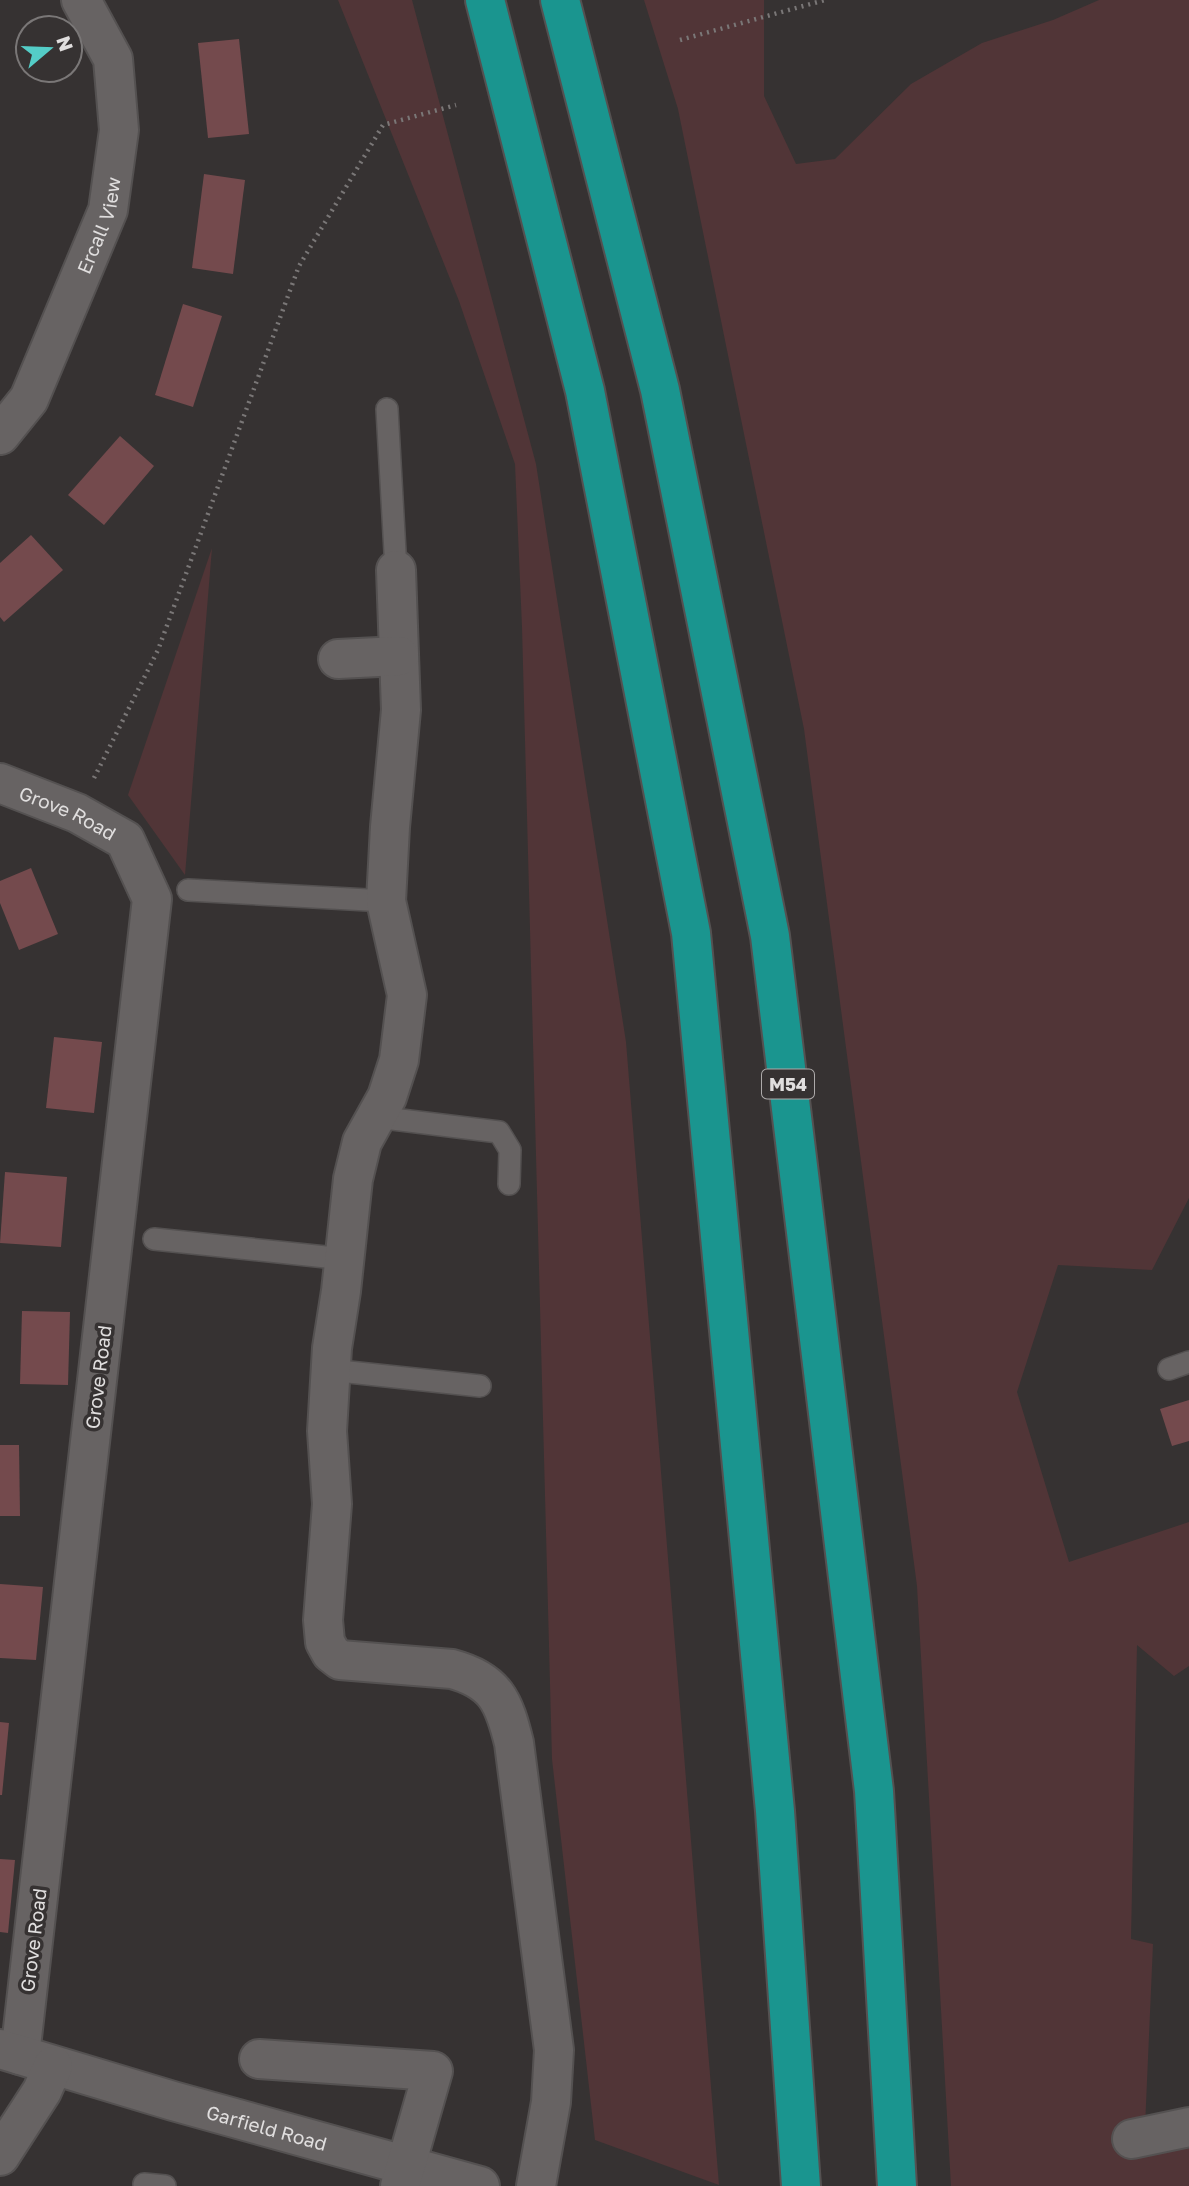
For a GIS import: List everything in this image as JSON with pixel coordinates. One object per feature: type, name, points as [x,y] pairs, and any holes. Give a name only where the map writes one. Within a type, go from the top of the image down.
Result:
[{"type":"highway","points":[[485,0],[585,391],[691,933],[775,1811],[801,2186]]},
{"type":"highway","name":"M54","points":[[560,0],[660,390],[770,936],[874,1791],[897,2186]]},
{"type":"street","name":"Ercall View","points":[[0,435],[29,400],[107,210],[119,130],[113,60],[81,0]]},
{"type":"street","points":[[396,570],[401,710],[386,901],[407,995],[399,1060],[387,1097],[362,1142],[353,1178],[330,1370],[327,1431],[332,1504],[323,1620],[326,1642],[331,1653],[340,1660],[452,1669],[470,1674],[496,1693],[506,1712],[514,1743],[554,2050],[551,2102],[536,2186]]},
{"type":"street","points":[[338,659],[399,656]]},
{"type":"street","name":"Grove Road","points":[[0,783],[77,813],[125,840],[152,900],[25,2057]]},
{"type":"street","points":[[0,2157],[36,2100],[25,2057]]},
{"type":"street","name":"Garfield Road","points":[[25,2057],[402,2175],[480,2186]]},
{"type":"street","points":[[259,2059],[433,2070],[402,2175]]},
{"type":"street","points":[[1132,2139],[1189,2127]]},
{"type":"lane","points":[[387,409],[396,570]]},
{"type":"lane","points":[[188,890],[386,901]]},
{"type":"lane","points":[[376,1118],[499,1132],[510,1150],[509,1184]]},
{"type":"lane","points":[[154,1239],[345,1259]]},
{"type":"lane","points":[[330,1370],[480,1386]]},
{"type":"path","points":[[680,40],[825,0]]},
{"type":"path","points":[[77,813],[158,650],[299,266],[383,125],[456,105]]},
{"type":"shaded area","points":[[338,0],[412,0],[536,464],[626,1042],[719,2185],[595,2140],[552,1759],[522,627],[515,464],[459,301]]},
{"type":"shaded area","points":[[644,0],[764,0],[764,96],[796,164],[835,159],[911,84],[982,43],[1053,20],[1099,0],[1189,0],[1189,1198],[1152,1270],[1058,1265],[1017,1392],[1069,1562],[1189,1522],[1189,1666],[1174,1676],[1137,1645],[1131,1939],[1153,1944],[1144,2150],[1189,2141],[1189,2186],[951,2186],[917,1586],[804,729],[678,109]]},
{"type":"shaded area","points":[[212,548],[185,875],[128,795]]},
{"type":"building","points":[[239,39],[249,134],[208,138],[198,43]]},
{"type":"building","points":[[204,174],[245,180],[233,274],[192,268]]},
{"type":"building","points":[[183,304],[222,316],[193,407],[155,395]]},
{"type":"building","points":[[120,436],[154,466],[104,525],[68,495]]},
{"type":"building","points":[[31,535],[63,570],[4,622],[0,617],[0,563]]},
{"type":"building","points":[[31,868],[58,934],[19,950],[0,903],[0,881]]},
{"type":"building","points":[[54,1037],[102,1042],[94,1113],[46,1108]]},
{"type":"building","points":[[5,1172],[67,1177],[61,1247],[0,1243]]},
{"type":"building","points":[[22,1311],[70,1312],[68,1385],[20,1384]]},
{"type":"building","points":[[1189,1400],[1189,1441],[1172,1446],[1160,1409]]},
{"type":"building","points":[[0,1445],[19,1445],[20,1516],[0,1516]]},
{"type":"building","points":[[0,1584],[43,1587],[36,1660],[0,1658]]},
{"type":"building","points":[[0,1722],[9,1723],[2,1795],[0,1795]]},
{"type":"building","points":[[0,1859],[15,1860],[8,1933],[0,1932]]}]
